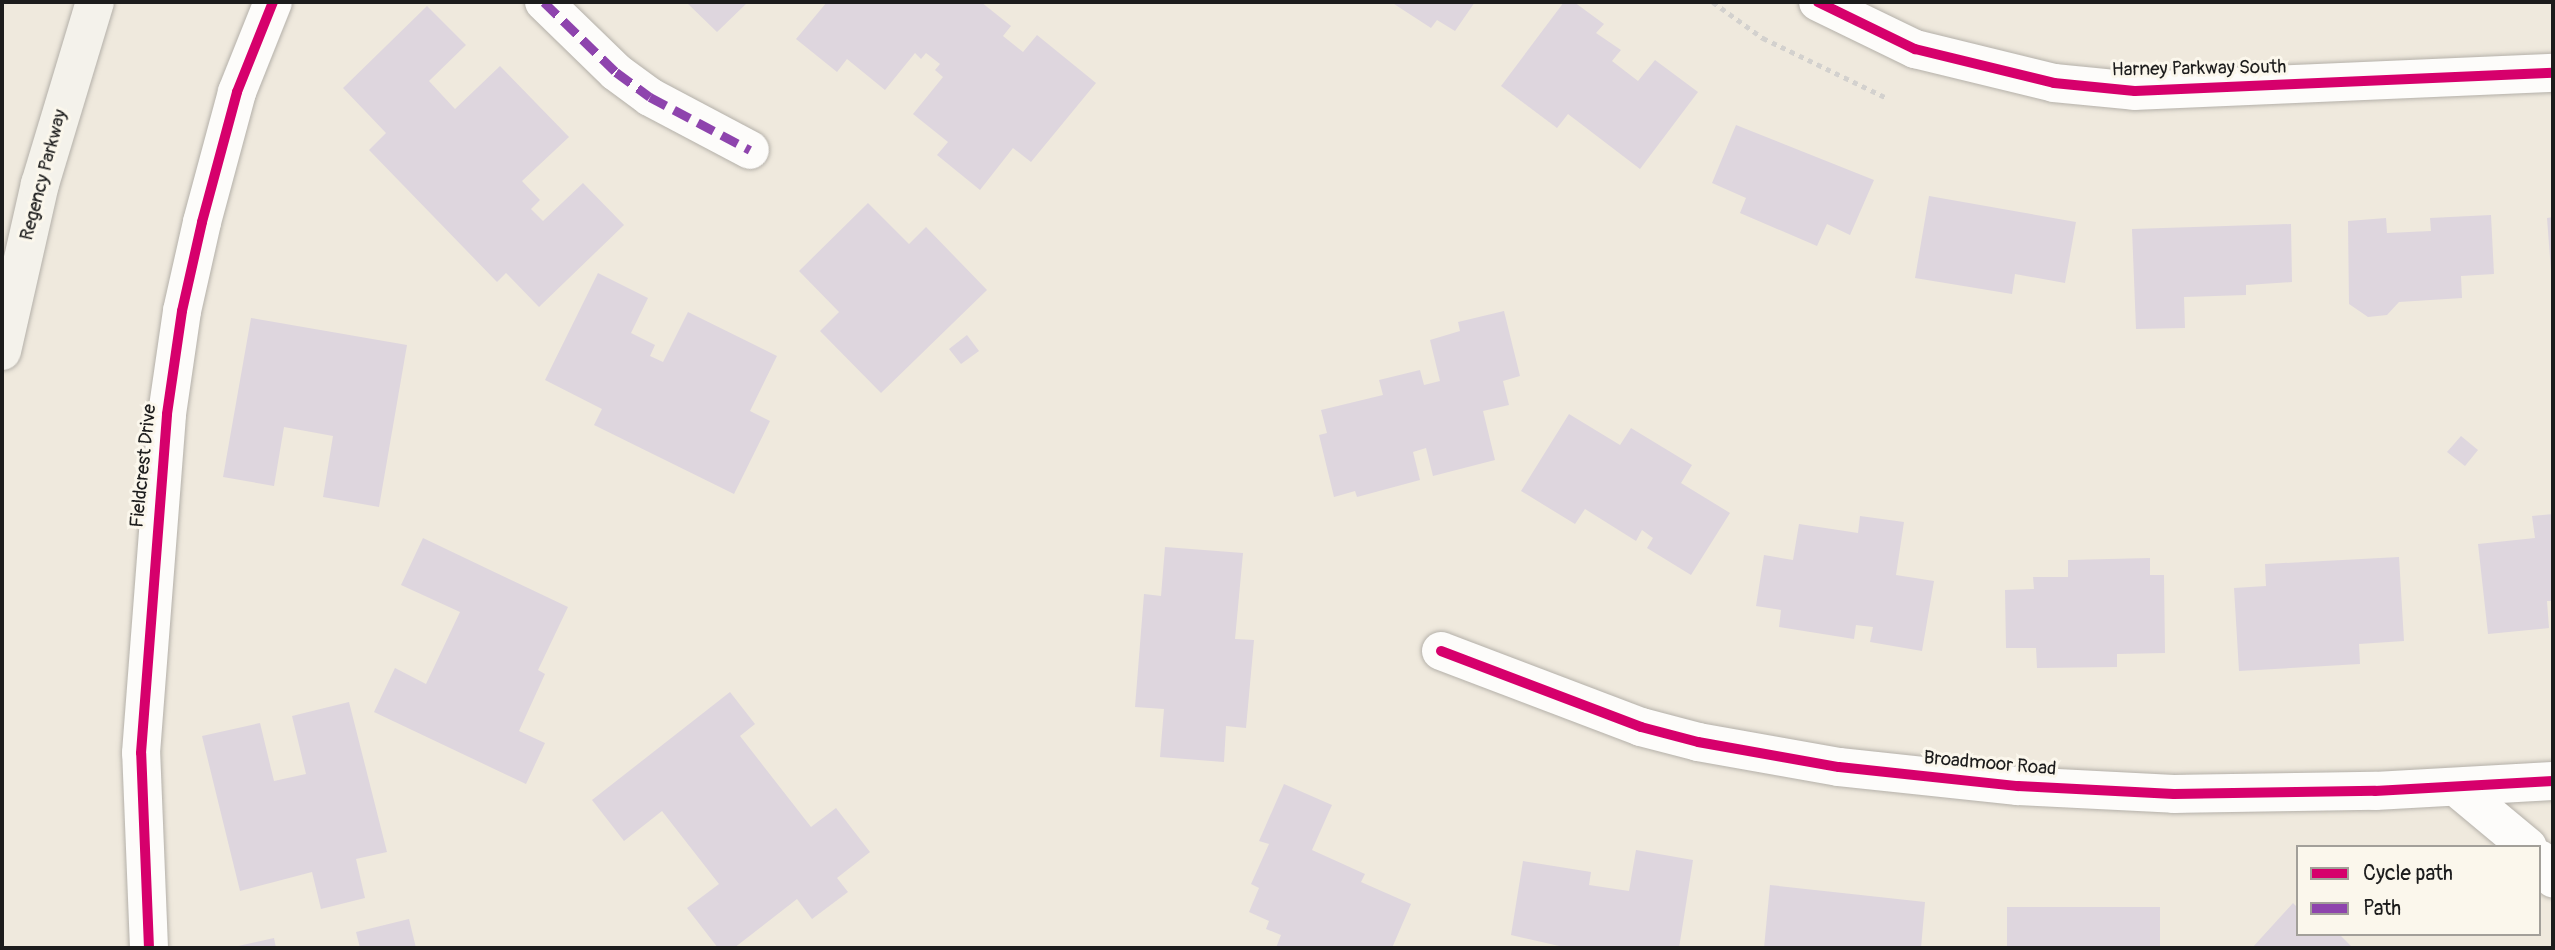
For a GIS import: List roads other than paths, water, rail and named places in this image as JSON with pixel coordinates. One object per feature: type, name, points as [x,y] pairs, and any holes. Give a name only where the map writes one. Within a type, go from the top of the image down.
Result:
[{"type":"main road","name":"Regency Parkway","points":[[2,351],[40,184],[95,2]]},
{"type":"street","name":"Fieldcrest Drive","points":[[149,948],[141,741],[167,414],[182,311],[202,222],[237,92],[273,2]]},
{"type":"street","points":[[544,2],[616,72],[650,97],[750,149]]},
{"type":"street","name":"Harney Parkway South","points":[[1818,2],[1915,49],[2054,83],[2135,91],[2553,73]]},
{"type":"street","name":"Broadmoor Road","points":[[1441,651],[1641,727],[1698,742],[1839,767],[2018,786],[2174,794],[2457,788],[2553,781]]},
{"type":"street","points":[[2457,788],[2526,845]]},
{"type":"street","points":[[2541,862],[2553,878]]}]
